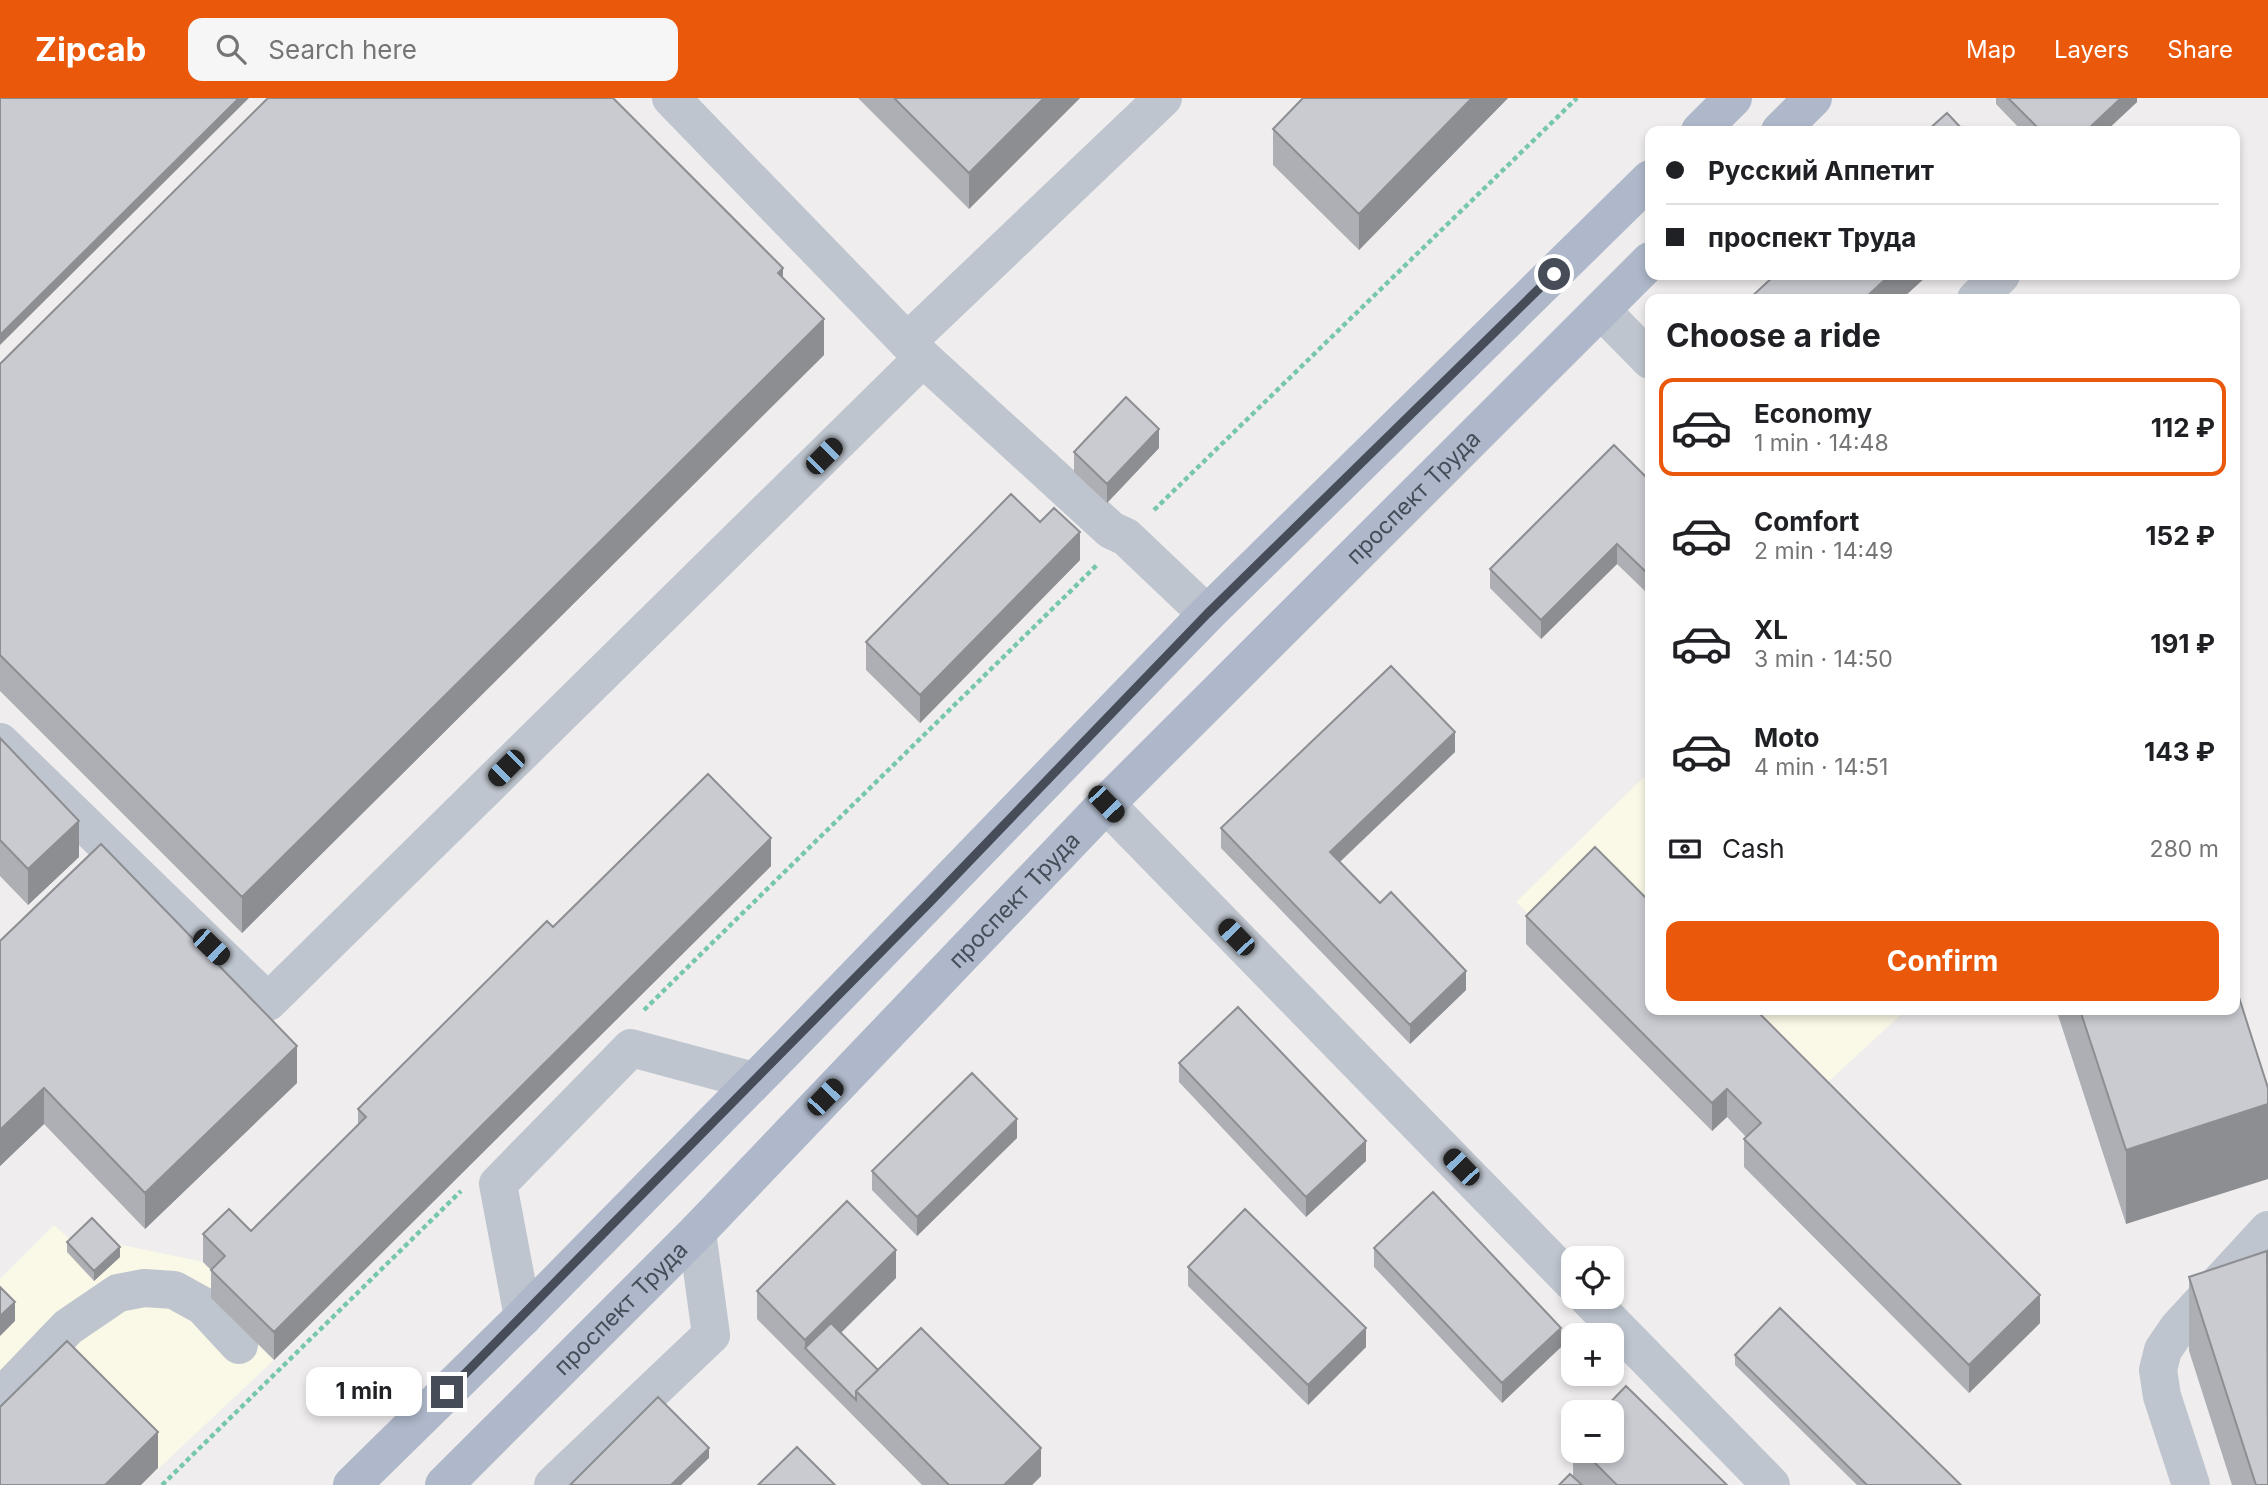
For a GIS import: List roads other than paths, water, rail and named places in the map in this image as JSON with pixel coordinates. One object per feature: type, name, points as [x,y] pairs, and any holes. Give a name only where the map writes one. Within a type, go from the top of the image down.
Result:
[{"type":"main road","points":[[1705,126],[1734,98]]},
{"type":"main road","points":[[1785,126],[1813,98]]},
{"type":"main road","points":[[352,1485],[523,1317],[1207,614],[1645,185]]},
{"type":"main road","name":"проспект Труда","points":[[444,1485],[475,1471],[697,1232],[1106,804],[1645,266]]},
{"type":"main road","points":[[1066,760],[1106,804]]},
{"type":"street","points":[[671,98],[915,350],[1111,530],[1126,537],[1207,614]]},
{"type":"street","points":[[0,742],[268,1003],[1163,98]]},
{"type":"street","points":[[1981,294],[1996,280]]},
{"type":"street","points":[[1601,310],[1645,355]]},
{"type":"street","points":[[1106,804],[1561,1271]]},
{"type":"street","points":[[523,1317],[498,1184],[517,1164],[631,1048],[754,1081]]},
{"type":"street","points":[[2191,1485],[2162,1396],[2158,1370],[2162,1350],[2178,1328],[2268,1230]]},
{"type":"street","points":[[553,1485],[711,1335],[697,1232]]},
{"type":"street","points":[[0,1398],[68,1327],[118,1293],[144,1288],[174,1290],[203,1306],[239,1345]]},
{"type":"street","points":[[1599,1309],[1771,1485]]}]
